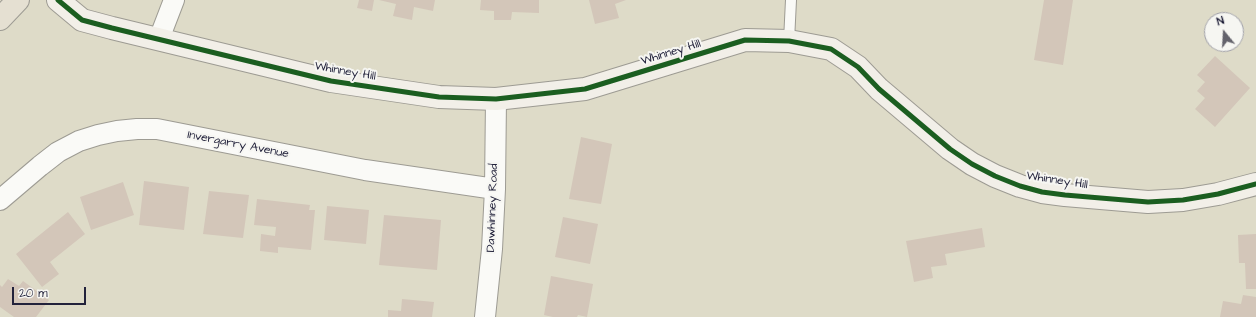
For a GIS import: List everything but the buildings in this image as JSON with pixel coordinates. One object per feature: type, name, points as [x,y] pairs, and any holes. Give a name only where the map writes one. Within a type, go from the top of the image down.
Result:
[{"type":"highway","points":[[0,19],[18,0]]},
{"type":"street","name":"Whinney Hill","points":[[58,0],[82,20],[331,81],[439,97],[496,99],[585,89],[745,40],[790,41],[831,49],[858,67],[879,89],[950,149],[972,164],[989,173],[1020,186],[1042,192],[1065,195],[1148,202],[1183,200],[1218,194],[1256,184]]},
{"type":"street","points":[[159,39],[174,0]]},
{"type":"street","name":"Dawhinney Road","points":[[485,317],[492,249],[495,189],[496,99]]},
{"type":"street","name":"Invergarry Avenue","points":[[0,200],[58,152],[98,135],[137,128],[157,129],[365,170],[495,189]]},
{"type":"lane","points":[[790,41],[791,0]]},
{"type":"cycle path","points":[[58,0],[82,20],[112,28],[331,81],[439,97],[496,99],[585,89],[745,40],[789,41],[831,49],[858,67],[879,89],[950,149],[972,164],[995,176],[1020,186],[1042,192],[1065,195],[1148,202],[1183,200],[1218,194],[1256,184]]}]
